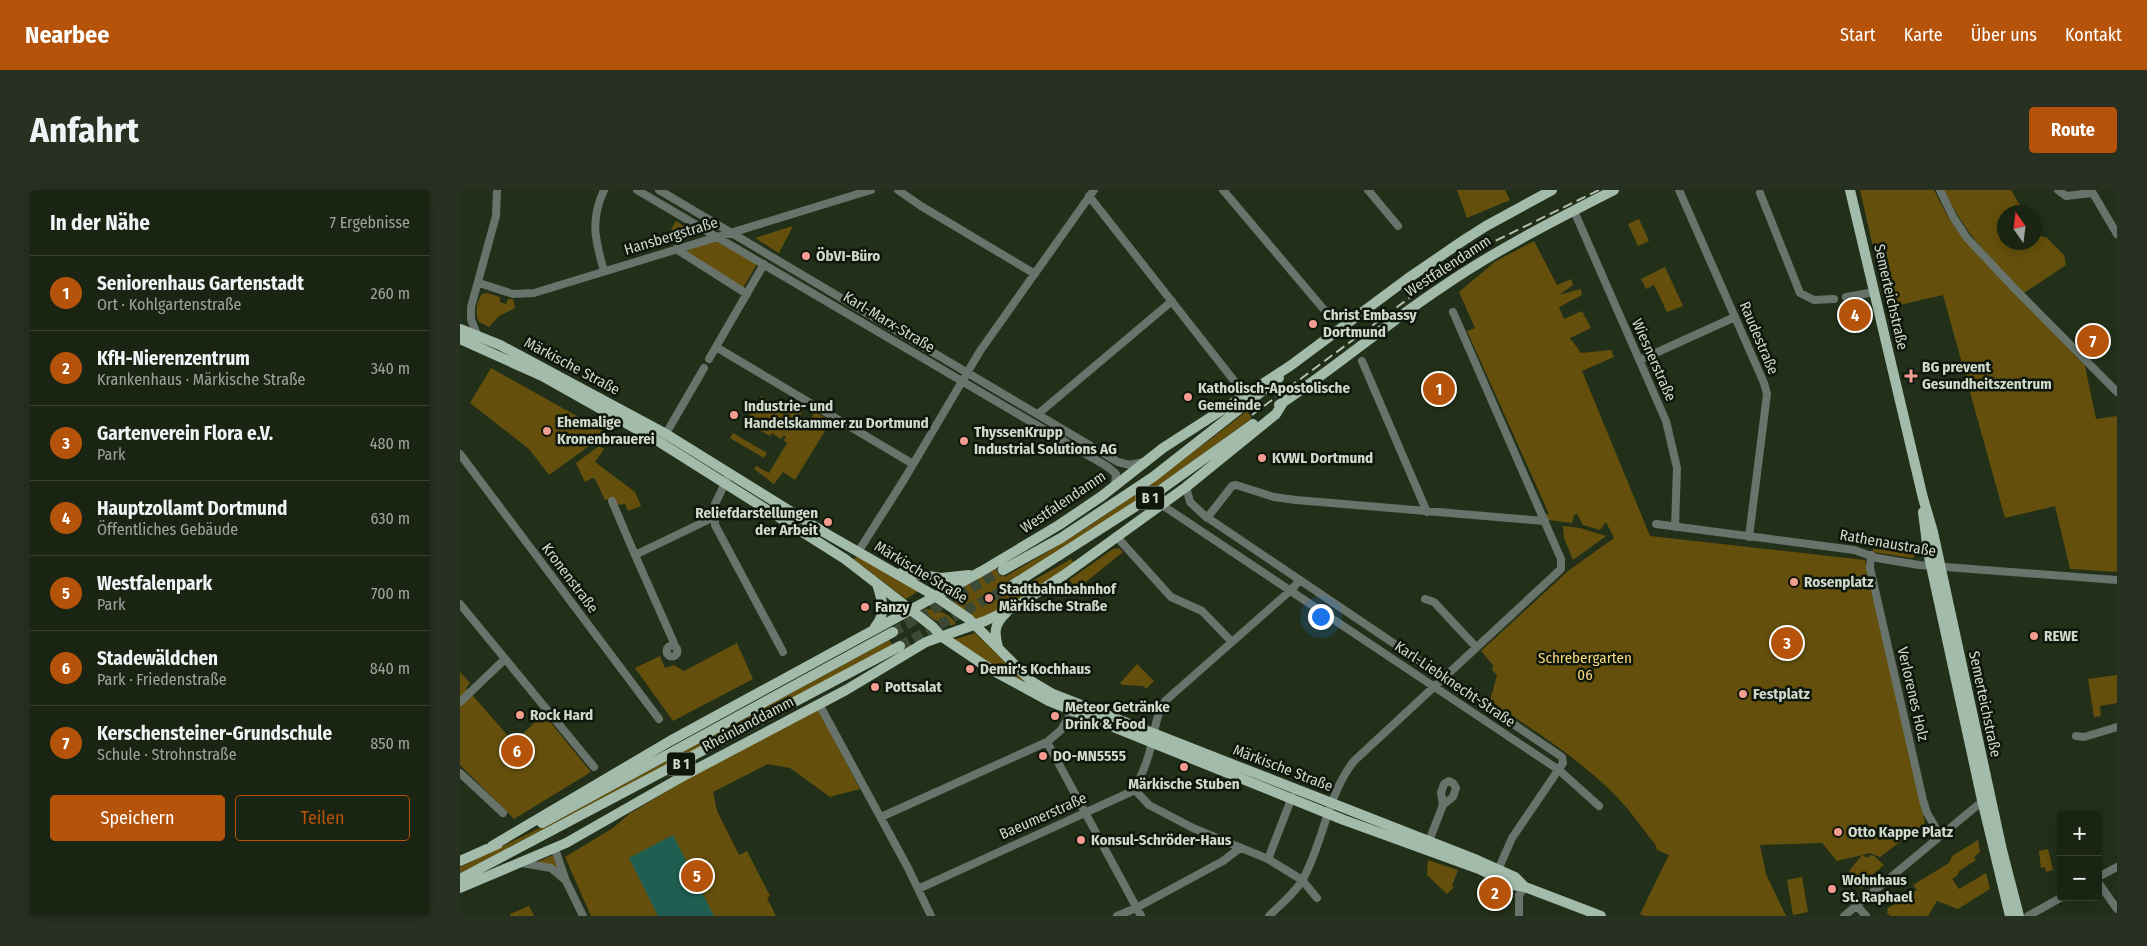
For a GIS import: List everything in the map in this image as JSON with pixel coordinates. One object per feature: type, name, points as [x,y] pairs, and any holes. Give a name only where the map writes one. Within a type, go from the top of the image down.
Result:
[{"type":"main road","name":"Westfalendamm","points":[[923,603],[982,571],[1071,518],[1143,462],[1290,366],[1407,279],[1486,226],[1552,190]]},
{"type":"main road","name":"Westfalendamm","points":[[1011,586],[1144,502],[1414,306],[1494,253],[1614,190]]},
{"type":"main road","name":"Semerteichstraße","points":[[1850,190],[1923,498],[1924,522],[1936,565],[2010,916]]},
{"type":"main road","name":"Märkische Straße","points":[[460,329],[477,335],[567,380],[728,478],[935,596],[969,619],[1031,681],[1052,694],[1329,813],[1472,866],[1512,885],[1525,887],[1601,916]]},
{"type":"main road","name":"Märkische Straße","points":[[460,339],[542,376],[664,438]]},
{"type":"main road","name":"Westfalendamm","points":[[1003,570],[1061,538],[1153,477],[1267,388],[1290,366]]},
{"type":"main road","name":"Westfalendamm","points":[[940,636],[974,625],[1009,610],[1051,584],[1186,487],[1276,414],[1284,401]]},
{"type":"main road","name":"Märkische Straße","points":[[728,478],[845,559],[933,627],[940,636],[990,669],[1048,701],[1332,802],[1515,877],[1525,887]]},
{"type":"main road","points":[[845,559],[858,552]]},
{"type":"main road","points":[[886,567],[916,575],[941,578],[982,571]]},
{"type":"main road","points":[[862,636],[875,627],[883,615],[883,603],[877,584]]},
{"type":"main road","name":"Rheinlanddamm","points":[[492,846],[670,741],[923,603]]},
{"type":"main road","points":[[998,648],[995,634],[997,624],[1009,610]]},
{"type":"main road","name":"Rheinlanddamm","points":[[460,861],[581,802],[893,632]]},
{"type":"main road","name":"Rheinlanddamm","points":[[460,888],[555,849],[687,774],[867,678],[905,653],[940,636]]},
{"type":"main road","name":"Rheinlanddamm","points":[[460,879],[900,646]]},
{"type":"main road","name":"Semerteichstraße","points":[[1986,798],[2020,916]]},
{"type":"street","points":[[477,335],[471,307],[496,216],[497,190]]},
{"type":"street","points":[[604,190],[597,207],[594,232],[604,271]]},
{"type":"street","name":"Karl-Marx-Straße","points":[[637,190],[764,264],[964,376],[1038,414],[1118,462],[1130,465],[1143,462]]},
{"type":"street","name":"Karl-Marx-Straße","points":[[659,190],[964,376],[1112,470],[1117,478],[1115,485]]},
{"type":"street","name":"Hansbergstraße","points":[[479,283],[513,294],[523,294],[871,190]]},
{"type":"street","points":[[898,190],[921,206],[1035,274]]},
{"type":"street","points":[[1222,190],[1326,312]]},
{"type":"street","points":[[1368,190],[1398,226]]},
{"type":"street","name":"Raudestraße","points":[[1679,190],[1764,383],[1766,394],[1750,537]]},
{"type":"street","points":[[1940,190],[1953,217],[1967,238],[2015,290],[2117,392]]},
{"type":"street","points":[[2058,190],[2066,196],[2091,191],[2117,234]]},
{"type":"street","points":[[858,552],[913,464],[964,376],[1092,193],[1239,387]]},
{"type":"street","points":[[1760,193],[1800,293],[1814,300],[1834,299]]},
{"type":"street","name":"Wiesnerstraße","points":[[1574,211],[1666,421],[1673,446],[1678,488],[1675,528]]},
{"type":"street","points":[[676,249],[747,294]]},
{"type":"street","points":[[709,359],[764,264]]},
{"type":"street","points":[[1846,297],[1875,292]]},
{"type":"street","points":[[1038,414],[1172,301]]},
{"type":"street","points":[[1269,916],[1302,880],[1339,783],[1354,761],[1561,569],[1561,559],[1545,521],[1452,312]]},
{"type":"street","points":[[1640,360],[1735,317]]},
{"type":"street","points":[[716,347],[913,464]]},
{"type":"street","points":[[1362,361],[1427,512]]},
{"type":"street","points":[[664,438],[704,368]]},
{"type":"street","name":"Kronenstraße","points":[[460,454],[659,719]]},
{"type":"street","points":[[728,478],[715,504],[715,525],[783,652]]},
{"type":"street","points":[[1197,528],[1232,486],[1236,485],[1274,497],[1325,503],[1545,521]]},
{"type":"street","name":"Karl-Liebknecht-Straße","points":[[1186,487],[1190,502],[1206,517],[1444,676],[1563,759],[1559,770]]},
{"type":"street","points":[[612,501],[674,644],[673,646]]},
{"type":"street","name":"Karl-Liebknecht-Straße","points":[[1162,505],[1559,770],[1599,806]]},
{"type":"street","points":[[635,555],[714,517]]},
{"type":"street","name":"Rathenaustraße","points":[[1656,524],[1854,550],[1877,558],[1936,565],[2117,580]]},
{"type":"street","points":[[1116,536],[1171,597],[1202,611],[1232,642]]},
{"type":"street","name":"Verlorenes Holz","points":[[1871,555],[1870,568],[1923,800],[1927,813],[1940,835]]},
{"type":"street","points":[[1300,580],[1292,590],[1165,701],[1160,708],[1135,790],[1149,805],[1193,828],[1268,859],[1302,880],[1317,898]]},
{"type":"street","points":[[1425,599],[1434,602],[1476,647]]},
{"type":"street","points":[[460,604],[594,767]]},
{"type":"street","points":[[460,702],[505,659]]},
{"type":"street","points":[[820,704],[931,916]]},
{"type":"street","points":[[880,817],[1047,742],[1061,730],[1072,711]]},
{"type":"street","points":[[2076,736],[2091,735],[2117,727]]},
{"type":"street","points":[[1047,742],[1141,916]]},
{"type":"street","points":[[1498,870],[1512,838],[1559,770]]},
{"type":"street","points":[[460,773],[503,813]]},
{"type":"street","name":"Baeumerstraße","points":[[918,888],[1135,790]]},
{"type":"street","name":"Märkische Straße","points":[[1268,859],[1292,797]]},
{"type":"street","points":[[1844,916],[1986,798]]},
{"type":"street","points":[[1429,841],[1443,805]]},
{"type":"street","points":[[1117,916],[1136,908],[1223,861],[1240,848]]},
{"type":"street","points":[[555,849],[566,881],[583,916]]},
{"type":"street","points":[[522,863],[550,868],[566,881]]},
{"type":"street","points":[[2102,875],[2117,867]]},
{"type":"street","points":[[1518,916],[1519,895],[1525,887]]},
{"type":"street","points":[[2102,888],[2117,909]]},
{"type":"street","points":[[2028,916],[2057,900]]},
{"type":"street","points":[[1857,906],[1866,916]]},
{"type":"green space","points":[[1457,190],[1505,190],[1510,200],[1467,218]]},
{"type":"green space","points":[[1860,190],[1934,190],[1948,217],[1964,240],[2085,366],[2096,419],[2117,416],[2117,572],[2070,569],[2055,506],[2005,518],[1943,295],[1887,308]]},
{"type":"green space","points":[[1944,190],[2011,190],[2020,205],[1997,205],[1997,250],[2042,250],[2042,237],[2046,237],[2064,255],[2066,265],[2024,293],[1970,233]]},
{"type":"green space","points":[[1639,219],[1649,241],[1638,246],[1628,224]]},
{"type":"green space","points":[[676,221],[694,234],[662,245]]},
{"type":"green space","points":[[793,226],[779,253],[755,238]]},
{"type":"green space","points":[[716,241],[757,264],[743,288],[685,251]]},
{"type":"green space","name":"Schrebergarten 06","points":[[1534,241],[1557,285],[1571,279],[1573,285],[1559,295],[1581,289],[1582,295],[1559,307],[1564,319],[1582,311],[1591,328],[1570,338],[1581,353],[1611,350],[1614,357],[1582,371],[1650,536],[1865,560],[1925,823],[1880,857],[1869,853],[1837,861],[1822,843],[1760,845],[1766,874],[1786,916],[1644,916],[1640,914],[1669,855],[1657,850],[1655,844],[1629,810],[1597,778],[1553,743],[1490,701],[1497,675],[1492,670],[1493,665],[1481,651],[1568,571],[1614,538],[1606,522],[1600,530],[1583,525],[1577,514],[1574,515],[1572,523],[1548,520],[1545,514],[1549,514],[1467,331],[1475,328],[1459,292],[1496,261]]},
{"type":"green space","points":[[1665,267],[1683,306],[1667,312],[1654,285],[1646,289],[1641,279]]},
{"type":"green space","points":[[487,293],[500,297],[500,302],[506,304],[508,299],[513,299],[515,308],[499,316],[489,327],[479,322],[476,311],[480,297],[482,294]]},
{"type":"green space","name":"Ehemalige Kronenbrauerei","points":[[491,368],[607,433],[549,475],[529,449],[470,403]]},
{"type":"green space","points":[[761,396],[767,400],[765,404],[775,410],[778,406],[788,412],[795,401],[805,406],[795,425],[803,430],[815,412],[831,421],[795,480],[783,472],[774,484],[754,469],[756,466],[769,473],[787,443],[783,440],[786,438],[784,435],[781,439],[772,433],[770,436],[745,422]]},
{"type":"green space","points":[[1247,411],[1252,418],[1132,504],[1039,564],[1007,582],[1013,587],[1020,588],[1071,559],[1074,563],[1008,607],[977,619],[942,596],[1003,563],[1004,577],[1036,559],[1129,499]]},
{"type":"green space","points":[[733,433],[767,453],[764,458],[730,438]]},
{"type":"green space","points":[[599,446],[604,449],[595,462],[635,492],[641,506],[628,511],[625,504],[617,505],[614,497],[605,500],[595,479],[592,478],[585,482],[576,463]]},
{"type":"green space","points":[[1563,526],[1580,528],[1606,536],[1573,560],[1564,538]]},
{"type":"green space","points":[[1920,542],[1921,551],[1912,558],[1873,552],[1873,549],[1913,551],[1918,548]]},
{"type":"green space","points":[[1119,548],[1123,552],[1077,589],[1069,580],[1113,549]]},
{"type":"green space","points":[[860,556],[920,590],[906,599],[853,559]]},
{"type":"green space","points":[[925,609],[943,613],[951,617],[956,624],[948,625],[939,622],[924,612]]},
{"type":"green space","points":[[975,633],[1023,680],[1022,683],[952,640]]},
{"type":"green space","points":[[889,640],[893,646],[460,873],[460,867],[580,808]]},
{"type":"green space","points":[[737,643],[753,679],[673,721],[635,668],[660,656],[665,668],[674,665],[684,671]]},
{"type":"green space","points":[[1137,664],[1154,681],[1146,689],[1143,686],[1123,685],[1120,683]]},
{"type":"green space","points":[[460,672],[470,683],[466,688],[510,738],[524,732],[543,713],[591,772],[514,819],[460,765]]},
{"type":"green space","points":[[2117,675],[2117,703],[2100,706],[2101,716],[2094,717],[2088,679]]},
{"type":"green space","points":[[818,709],[860,789],[830,797],[790,768],[768,764],[713,792],[717,811],[739,855],[747,851],[770,896],[767,898],[776,916],[591,916],[565,857],[613,828],[629,814],[689,778]]},
{"type":"green space","points":[[1978,840],[1980,852],[1974,857],[1976,860],[1959,871],[1957,876],[1952,879],[1959,889],[1986,873],[1990,889],[1958,909],[1937,901],[1928,916],[1891,916],[1887,913],[1888,908],[1917,890],[1913,885],[1949,863],[1952,856]]},
{"type":"green space","points":[[2048,849],[2053,870],[2046,872],[2045,867],[2041,868],[2039,851]]},
{"type":"green space","points":[[553,855],[562,873],[537,862]]},
{"type":"green space","points":[[1862,855],[1868,858],[1870,855],[1874,856],[1884,865],[1872,875],[1867,876],[1863,882],[1865,887],[1861,889],[1849,871]]},
{"type":"green space","points":[[1428,860],[1458,870],[1452,886],[1454,887],[1447,894],[1427,875]]},
{"type":"green space","points":[[1802,877],[1808,912],[1793,915],[1787,880]]},
{"type":"green space","points":[[529,906],[534,916],[510,916],[510,914]]},
{"type":"water","points":[[673,835],[714,916],[658,916],[629,858]]},
{"type":"tunnel","points":[[893,632],[1003,570]]},
{"type":"tunnel","points":[[900,646],[1011,586]]},
{"type":"railway","points":[[1252,415],[1455,264],[1491,243],[1599,190]]},
{"type":"place","name":"ÖbVI-Büro","points":[[806,256]]},
{"type":"place","name":"Hauptzollamt Dortmund","points":[[1855,315]]},
{"type":"place","name":"Christ Embassy Dortmund","points":[[1313,324]]},
{"type":"place","name":"Kerschensteiner-Grundschule","points":[[2093,341]]},
{"type":"place","name":"BG prevent Gesundheitszentrum","points":[[1911,376]]},
{"type":"place","name":"Seniorenhaus Gartenstadt","points":[[1439,389]]},
{"type":"place","name":"Katholisch-Apostolische Gemeinde","points":[[1188,397]]},
{"type":"place","name":"Industrie- und Handelskammer zu Dortmund","points":[[734,415]]},
{"type":"place","name":"Ehemalige Kronenbrauerei","points":[[547,431]]},
{"type":"place","name":"ThyssenKrupp Industrial Solutions AG","points":[[964,441]]},
{"type":"place","name":"KVWL Dortmund","points":[[1262,458]]},
{"type":"place","name":"Reliefdarstellungen der Arbeit","points":[[828,522]]},
{"type":"place","name":"Rosenplatz","points":[[1794,582]]},
{"type":"place","name":"Stadtbahnbahnhof Märkische Straße","points":[[989,598]]},
{"type":"place","name":"Fanzy","points":[[865,607]]},
{"type":"place","name":"REWE","points":[[2034,636]]},
{"type":"place","name":"Gartenverein Flora e.V.","points":[[1787,643]]},
{"type":"place","name":"Demir's Kochhaus","points":[[970,669]]},
{"type":"place","name":"Pottsalat","points":[[875,687]]},
{"type":"place","name":"Festplatz","points":[[1743,694]]},
{"type":"place","name":"Rock Hard","points":[[520,715]]},
{"type":"place","name":"Meteor Getränke Drink & Food","points":[[1055,716]]},
{"type":"place","name":"Stadewäldchen","points":[[517,751]]},
{"type":"place","name":"DO-MN5555","points":[[1043,756]]},
{"type":"place","name":"Märkische Stuben","points":[[1184,767]]},
{"type":"place","name":"Otto Kappe Platz","points":[[1838,832]]},
{"type":"place","name":"Konsul-Schröder-Haus","points":[[1081,840]]},
{"type":"place","name":"Westfalenpark","points":[[697,876]]},
{"type":"place","name":"Wohnhaus St. Raphael","points":[[1832,889]]},
{"type":"place","name":"KfH-Nierenzentrum","points":[[1495,893]]}]
